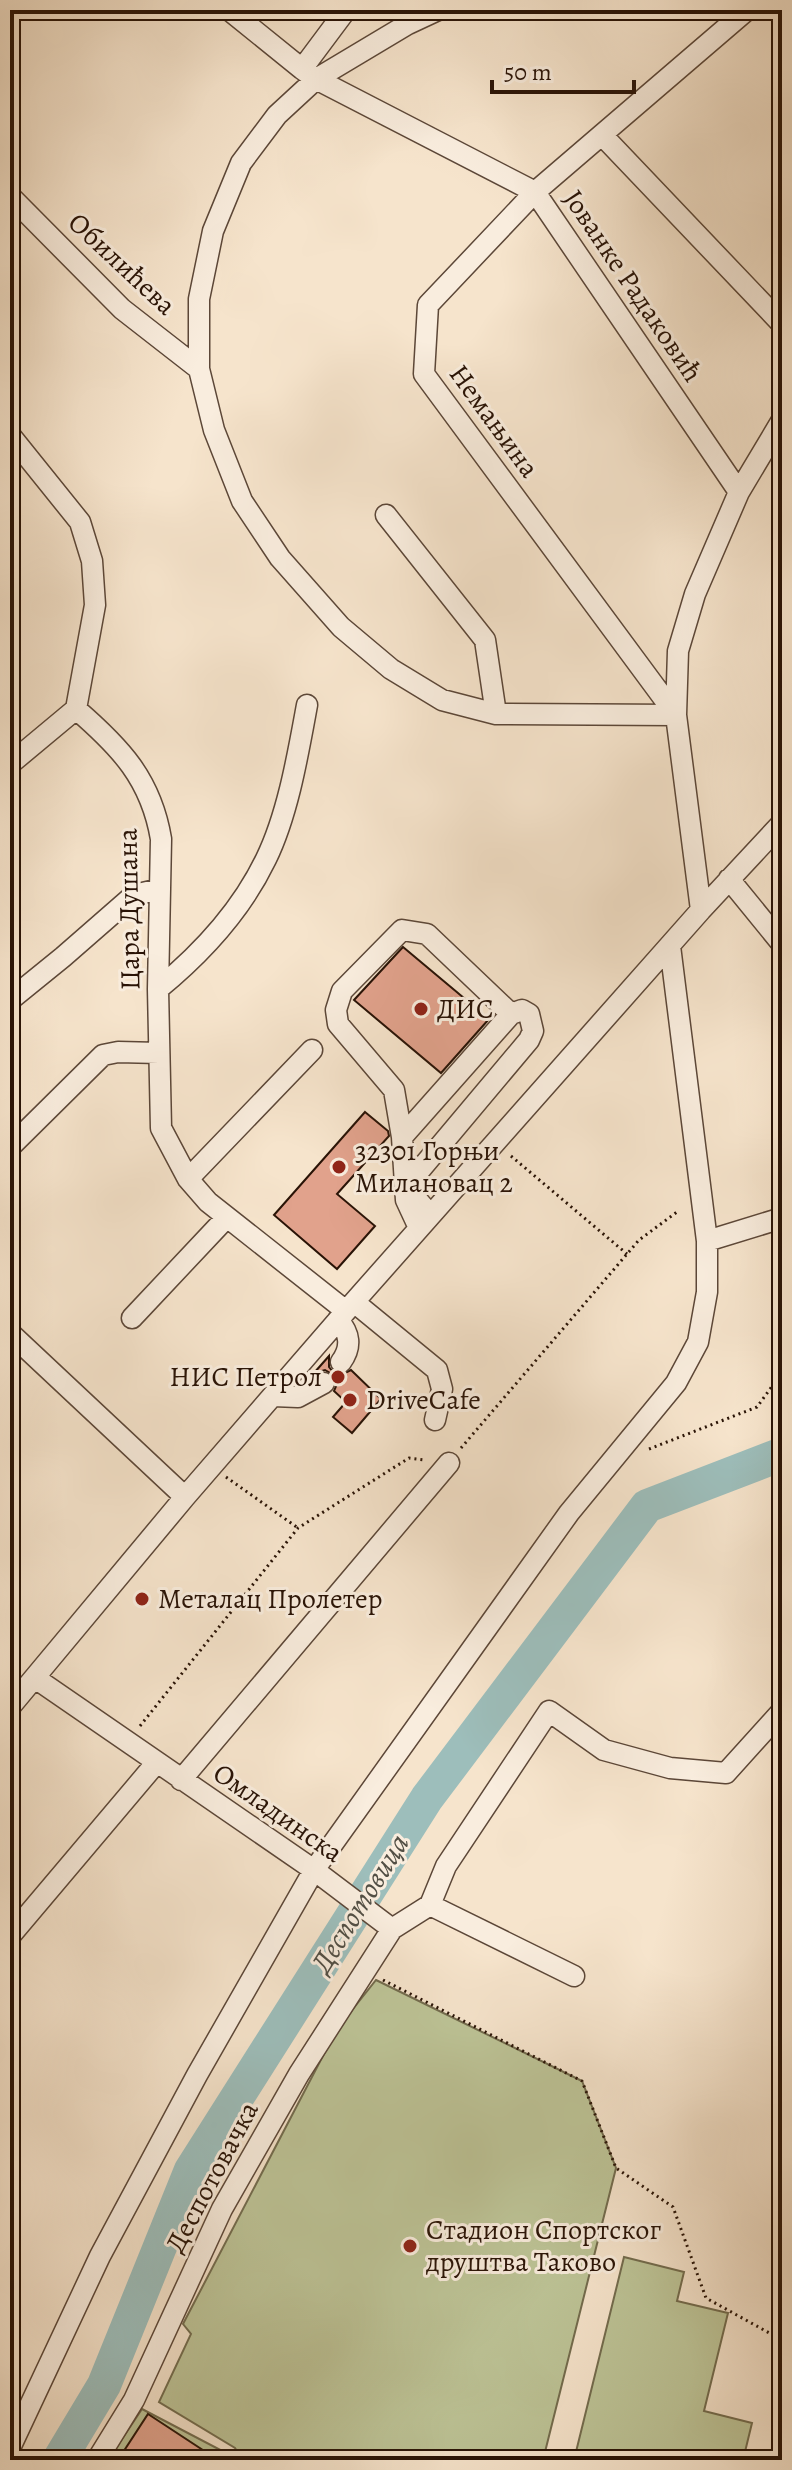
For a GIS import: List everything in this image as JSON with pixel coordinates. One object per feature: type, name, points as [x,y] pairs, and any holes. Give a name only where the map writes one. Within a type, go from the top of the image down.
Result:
[{"type":"street","name":"Јованке Радаковић","points":[[229,10],[309,74],[535,192],[739,492]]},
{"type":"street","points":[[346,10],[309,74],[241,163],[213,231],[199,299],[199,369],[214,430],[242,501],[280,558],[341,627],[391,669],[442,700],[496,714],[676,715]]},
{"type":"street","points":[[309,74],[438,10]]},
{"type":"street","name":"Немањина","points":[[676,715],[424,374],[428,305],[535,192],[747,10]]},
{"type":"street","points":[[602,135],[782,324]]},
{"type":"street","name":"Обилићева","points":[[10,196],[122,309],[199,369]]},
{"type":"street","points":[[701,910],[676,715],[678,651],[695,594],[739,492],[782,420]]},
{"type":"street","points":[[10,764],[76,709],[95,605],[92,561],[80,522],[13,441]]},
{"type":"street","points":[[386,515],[485,640],[496,714]]},
{"type":"street","points":[[158,989],[193,961],[224,925],[248,892],[268,856],[292,782],[307,705]]},
{"type":"street","name":"Цара Душана","points":[[76,709],[112,740],[137,774],[153,802],[161,839],[158,989],[161,1128],[188,1179],[208,1202],[346,1311],[437,1370],[442,1389],[435,1420]]},
{"type":"street","points":[[10,1707],[185,1497],[346,1311],[701,910],[782,823]]},
{"type":"street","points":[[729,879],[782,944]]},
{"type":"street","points":[[10,1000],[134,895],[160,889]]},
{"type":"street","points":[[425,1222],[406,1200],[402,1137],[394,1090],[338,1024],[336,1010],[342,991],[402,930],[413,931],[427,934],[511,1014]]},
{"type":"street","points":[[10,2448],[100,2256],[197,2075],[314,1870],[569,1513],[676,1383],[698,1342],[707,1292],[707,1241],[670,946]]},
{"type":"street","points":[[402,1137],[511,1014],[522,1010],[529,1014],[533,1031],[529,1040],[414,1177],[411,1186],[425,1222]]},
{"type":"street","points":[[188,1179],[312,1050]]},
{"type":"street","points":[[10,1147],[103,1055],[118,1052],[159,1053]]},
{"type":"street","points":[[132,1318],[227,1217]]},
{"type":"street","points":[[707,1241],[782,1218]]},
{"type":"street","points":[[341,1362],[348,1352],[349,1343],[345,1328],[346,1311]]},
{"type":"street","points":[[10,1333],[185,1497]]},
{"type":"street","points":[[273,1396],[298,1397],[324,1383]]},
{"type":"street","points":[[181,1780],[449,1463]]},
{"type":"street","name":"Омладинска","points":[[35,1678],[314,1870],[386,1924]]},
{"type":"street","points":[[386,1924],[430,1905],[446,1866],[549,1711],[604,1750],[670,1768],[726,1773],[782,1711]]},
{"type":"street","points":[[10,1936],[157,1762]]},
{"type":"street","points":[[430,1905],[574,1976]]},
{"type":"street","name":"Деспотовачка","points":[[97,2460],[134,2400],[222,2209],[299,2074],[365,1971],[386,1924]]},
{"type":"path","points":[[508,1153],[627,1254]]},
{"type":"path","points":[[127,1742],[298,1528],[409,1458],[449,1463],[639,1240],[677,1212]]},
{"type":"path","points":[[650,1448],[757,1407],[773,1385],[782,1382]]},
{"type":"path","points":[[212,1466],[298,1528]]},
{"type":"path","points":[[365,1971],[582,2081],[616,2168],[673,2207],[706,2298],[782,2340]]},
{"type":"green space","name":"Стадион Спортског друштва Таково","points":[[376,1980],[582,2081],[616,2168],[543,2460],[242,2460],[235,2448],[159,2402],[191,2334],[183,2324],[337,2029]]},
{"type":"green space","points":[[624,2257],[684,2272],[677,2301],[728,2313],[704,2411],[752,2423],[743,2460],[574,2460]]},
{"type":"green space","points":[[142,2409],[230,2455],[232,2460],[108,2460]]},
{"type":"building","name":"ДИС","points":[[403,947],[489,1019],[441,1073],[354,1000]]},
{"type":"building","name":"32301 Горњи Милановац 2","points":[[365,1112],[388,1131],[389,1136],[337,1194],[375,1226],[337,1269],[274,1215]]},
{"type":"building","points":[[329,1356],[329,1367],[333,1372],[341,1375],[351,1370],[381,1399],[352,1433],[333,1417],[346,1402],[334,1391],[337,1384],[335,1376],[325,1370],[314,1373]]},
{"type":"building","points":[[148,2414],[218,2460],[118,2460]]},
{"type":"waterway","name":"Деспотовица","points":[[59,2460],[104,2385],[191,2170],[427,1798],[647,1506],[782,1454]]},
{"type":"place","name":"ДИС","points":[[421,1009]]},
{"type":"place","name":"32301 Горњи Милановац 2","points":[[339,1167]]},
{"type":"place","name":"НИС Петрол","points":[[338,1377]]},
{"type":"place","name":"DriveCafe","points":[[350,1400]]},
{"type":"place","name":"Металац Пролетер","points":[[142,1599]]},
{"type":"place","name":"Стадион Спортског друштва Таково","points":[[410,2246]]}]
